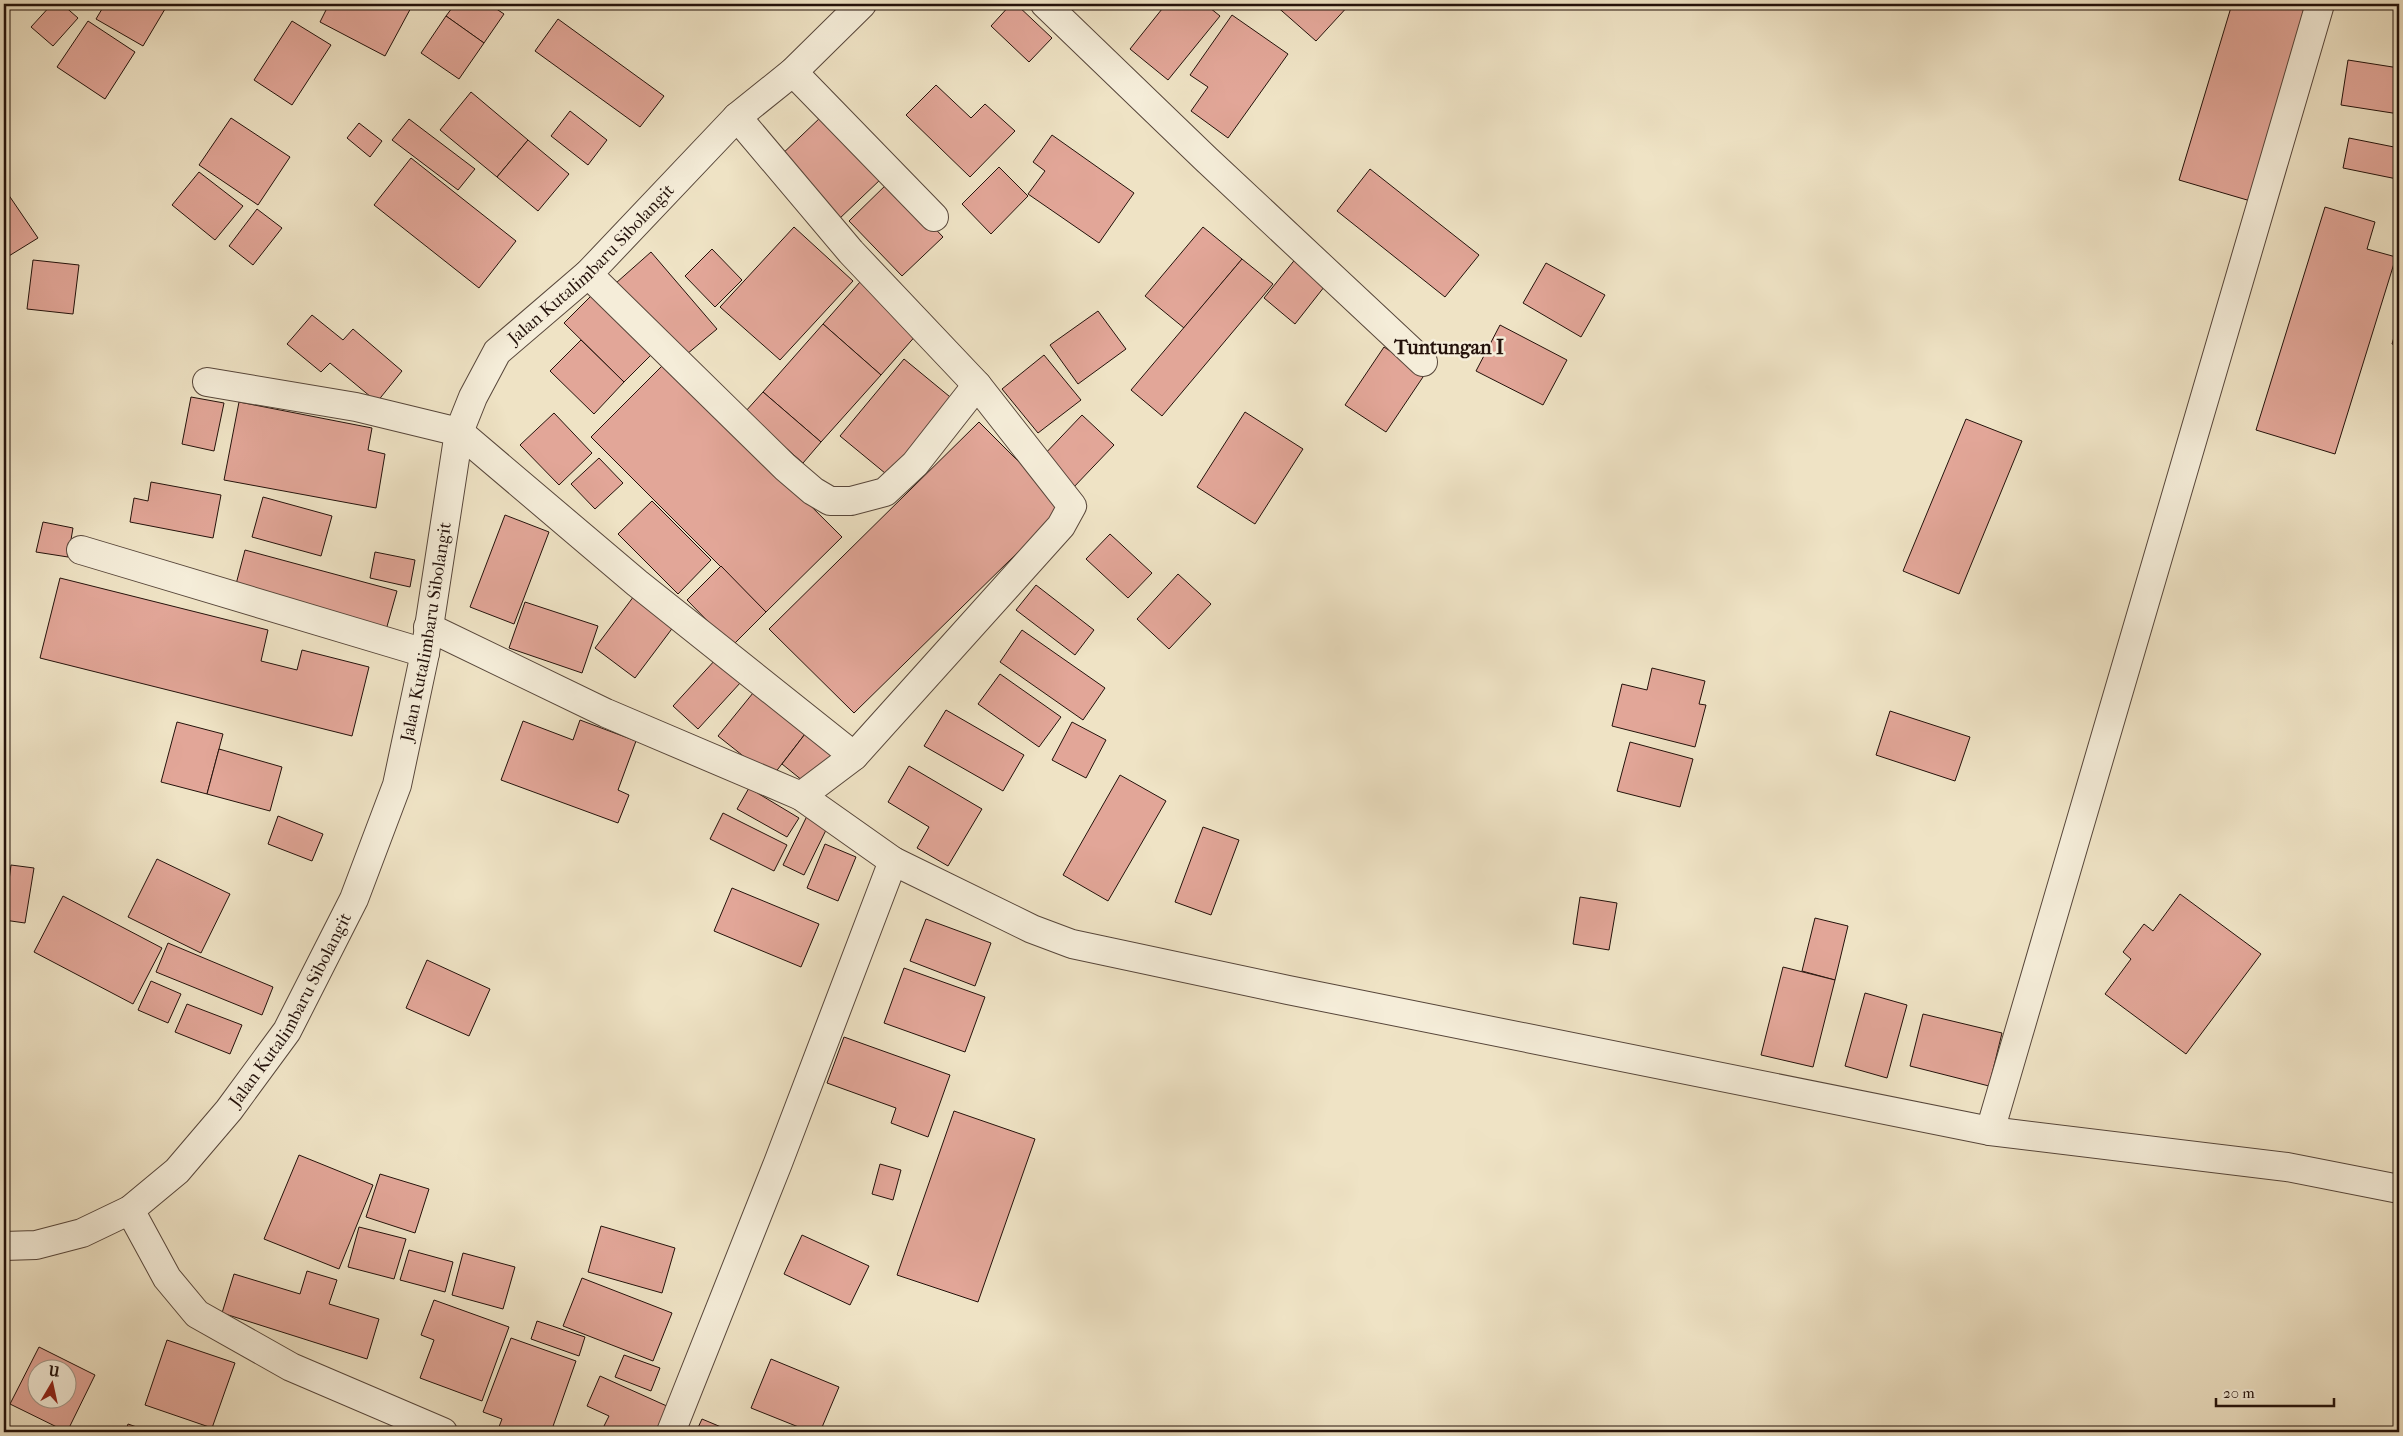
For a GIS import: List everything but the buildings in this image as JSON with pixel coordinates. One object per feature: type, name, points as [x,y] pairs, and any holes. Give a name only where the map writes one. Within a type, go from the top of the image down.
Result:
[{"type":"street","name":"Jalan Kutalimbaru Sibolangit","points":[[4,1246],[36,1245],[82,1233],[130,1210],[176,1171],[229,1110],[287,1030],[354,899],[398,785],[427,640],[459,432],[473,397],[497,352],[588,274],[737,118],[792,72],[862,4]]},
{"type":"street","points":[[1044,4],[1423,362]]},
{"type":"street","points":[[1990,1131],[2320,4]]},
{"type":"street","points":[[792,72],[934,217]]},
{"type":"street","points":[[737,118],[852,252],[977,385],[1072,506],[1061,526],[854,756],[801,796]]},
{"type":"street","points":[[588,274],[785,467],[813,491],[830,501],[851,501],[885,492],[914,464],[977,385]]},
{"type":"street","points":[[207,382],[356,407],[459,432],[636,583],[854,756]]},
{"type":"street","points":[[81,550],[427,640],[606,713],[801,796],[892,861],[1032,929],[1072,944],[1288,990],[1990,1131],[2287,1167],[2399,1188]]},
{"type":"street","points":[[671,1432],[778,1163],[892,861]]},
{"type":"street","points":[[130,1210],[167,1278],[197,1314],[291,1367],[444,1432]]},
{"type":"district","name":"Tuntungan I","points":[[1449,347]]}]
